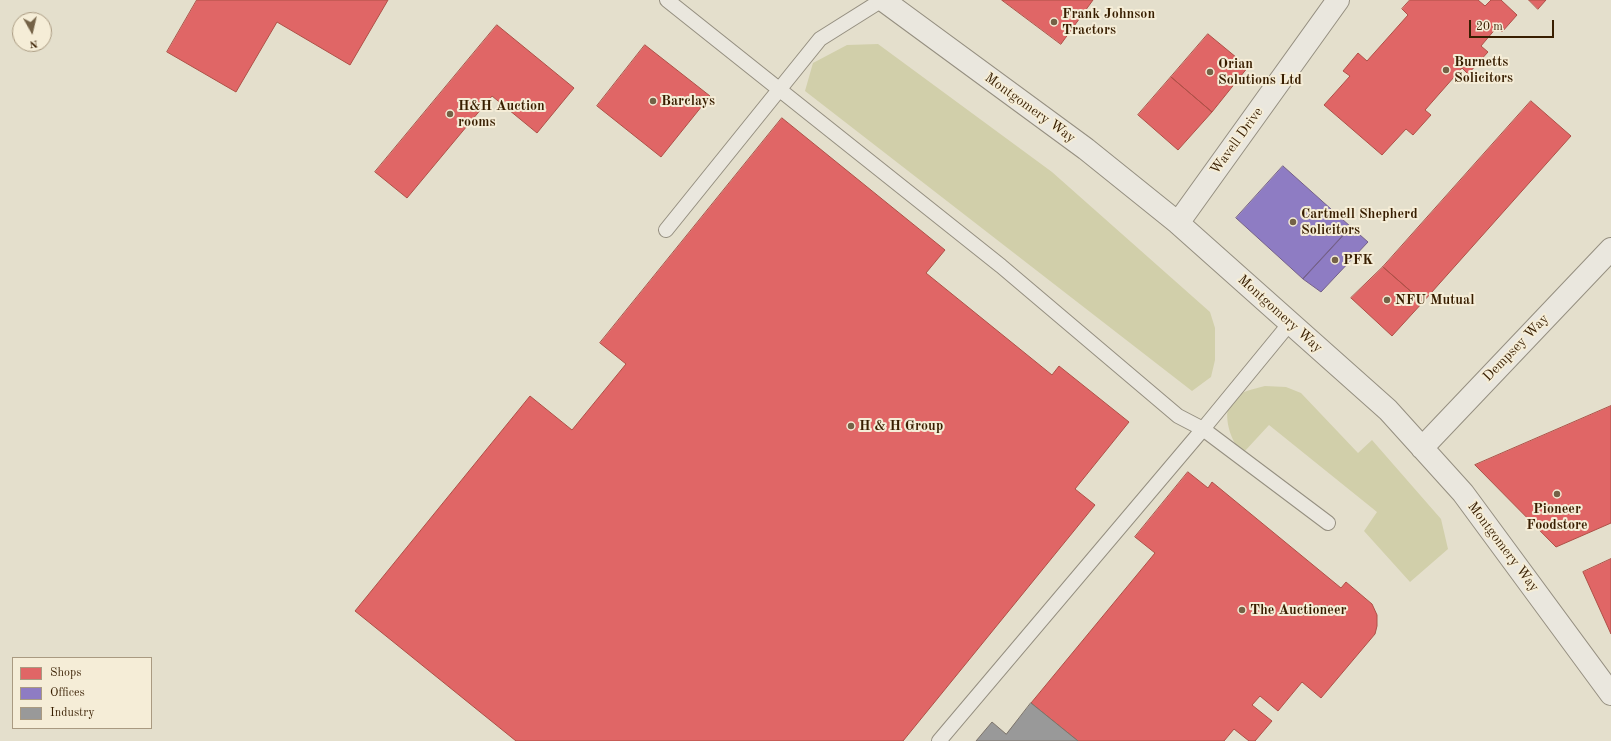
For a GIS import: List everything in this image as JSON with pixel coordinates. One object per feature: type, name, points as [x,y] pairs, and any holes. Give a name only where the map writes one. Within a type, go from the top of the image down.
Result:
[{"type":"street","name":"Montgomery Way","points":[[882,0],[1086,149],[1178,223],[1388,410],[1463,493],[1611,694]]},
{"type":"street","name":"Wavell Drive","points":[[1178,223],[1338,0]]},
{"type":"street","name":"Dempsey Way","points":[[1422,448],[1611,250]]},
{"type":"lane","points":[[667,0],[1001,266],[1178,416],[1203,429],[1328,523]]},
{"type":"lane","points":[[666,230],[820,39],[882,0]]},
{"type":"lane","points":[[939,741],[1203,429],[1290,323]]},
{"type":"shaded area","points":[[878,44],[1052,172],[1210,312],[1215,328],[1215,360],[1211,377],[1192,391],[805,91],[813,63],[847,45]]},
{"type":"shaded area","points":[[1265,386],[1286,387],[1301,393],[1358,453],[1372,440],[1441,519],[1448,549],[1410,582],[1364,531],[1377,512],[1269,425],[1244,452],[1238,448],[1229,430],[1228,424],[1227,411],[1231,401],[1238,395],[1247,391]]},
{"type":"building: Shops","points":[[197,0],[388,0],[350,65],[277,22],[236,92],[167,52]]},
{"type":"building: Shops","name":"Frank Johnson Tractors","points":[[1002,0],[1093,0],[1061,44]]},
{"type":"building: Shops","points":[[1410,0],[1478,0],[1485,6],[1491,0],[1501,0],[1517,15],[1502,32],[1497,27],[1481,46],[1488,52],[1468,74],[1462,68],[1425,110],[1431,115],[1413,135],[1406,129],[1382,155],[1324,105],[1350,76],[1343,71],[1358,53],[1367,61],[1408,15],[1402,9]]},
{"type":"building: Shops","points":[[1529,0],[1546,0],[1538,9]]},
{"type":"building: Shops","name":"H&H Auction rooms","points":[[497,25],[574,88],[537,133],[492,96],[407,198],[375,172]]},
{"type":"building: Shops","name":"Orian Solutions Ltd","points":[[1208,34],[1248,67],[1212,112],[1171,77]]},
{"type":"building: Shops","name":"Barclays","points":[[645,45],[710,96],[661,157],[597,106]]},
{"type":"building: Shops","points":[[1171,77],[1212,112],[1178,150],[1138,115]]},
{"type":"building: Shops","points":[[1531,101],[1571,136],[1423,302],[1383,267]]},
{"type":"building: Shops","name":"H & H Group","points":[[782,118],[945,250],[926,273],[1052,375],[1059,366],[1129,422],[1075,489],[1095,505],[903,741],[516,741],[355,611],[530,396],[572,430],[626,364],[600,343]]},
{"type":"building: Shops","name":"NFU Mutual","points":[[1383,267],[1423,302],[1392,336],[1351,298]]},
{"type":"building: Shops","name":"Pioneer Foodstore","points":[[1611,406],[1611,523],[1556,547],[1475,465]]},
{"type":"building: Shops","name":"The Auctioneer","points":[[1188,472],[1208,488],[1212,482],[1341,588],[1346,582],[1372,604],[1377,615],[1375,634],[1321,698],[1302,682],[1278,711],[1260,696],[1252,705],[1272,721],[1255,741],[1249,741],[1234,729],[1224,741],[1078,741],[1031,703],[1155,553],[1135,537]]},
{"type":"building: Shops","points":[[1611,559],[1611,634],[1583,572]]},
{"type":"building: Offices","name":"Cartmell Shepherd Solicitors","points":[[1283,166],[1351,227],[1303,279],[1236,218]]},
{"type":"building: Offices","name":"PFK","points":[[1351,227],[1368,242],[1321,292],[1303,279]]},
{"type":"building: Industry","points":[[1031,703],[1078,741],[976,741],[992,722],[1006,734]]},
{"type":"place","name":"Frank Johnson Tractors","points":[[1054,22]]},
{"type":"place","name":"Burnetts Solicitors","points":[[1446,70]]},
{"type":"place","name":"Orian Solutions Ltd","points":[[1210,72]]},
{"type":"place","name":"Barclays","points":[[653,101]]},
{"type":"place","name":"H&H Auction rooms","points":[[450,114]]},
{"type":"place","name":"Cartmell Shepherd Solicitors","points":[[1293,222]]},
{"type":"place","name":"PFK","points":[[1335,260]]},
{"type":"place","name":"NFU Mutual","points":[[1387,300]]},
{"type":"place","name":"H & H Group","points":[[851,426]]},
{"type":"place","name":"Pioneer Foodstore","points":[[1557,494]]},
{"type":"place","name":"The Auctioneer","points":[[1242,610]]}]
